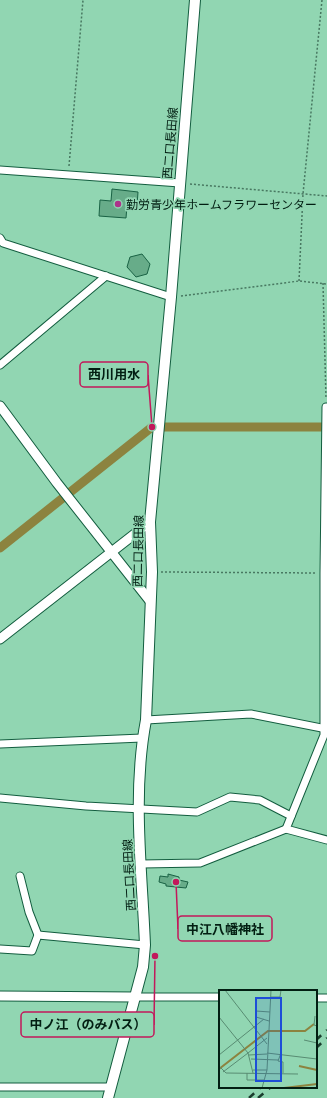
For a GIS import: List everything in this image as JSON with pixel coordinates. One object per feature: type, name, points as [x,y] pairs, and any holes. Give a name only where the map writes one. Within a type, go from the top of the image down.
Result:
[{"type":"main road","name":"西二口長田線","points":[[108,1098],[143,967],[145,945],[139,809],[142,738],[146,720],[152,572],[150,522],[171,297],[195,0]]},
{"type":"street","points":[[0,170],[180,183]]},
{"type":"street","points":[[0,238],[3,243],[171,297]]},
{"type":"street","points":[[0,365],[106,276]]},
{"type":"street","points":[[0,406],[56,483],[150,601]]},
{"type":"street","points":[[286,829],[326,729],[324,573],[326,407]]},
{"type":"street","points":[[0,639],[150,522]]},
{"type":"street","points":[[146,720],[250,714],[326,729]]},
{"type":"street","points":[[0,744],[142,738]]},
{"type":"street","points":[[0,798],[86,806],[197,812],[230,797],[260,800],[291,816]]},
{"type":"street","points":[[142,864],[200,864],[286,829],[327,840]]},
{"type":"street","points":[[0,949],[32,951],[38,935],[29,912],[20,876]]},
{"type":"street","points":[[38,935],[145,945]]},
{"type":"street","points":[[0,996],[219,997]]},
{"type":"street","points":[[0,1087],[111,1087]]},
{"type":"path","points":[[68,174],[83,0]]},
{"type":"path","points":[[299,281],[303,194],[322,0]]},
{"type":"path","points":[[180,183],[327,196]]},
{"type":"path","points":[[171,297],[299,281],[327,284]]},
{"type":"path","points":[[323,283],[326,407]]},
{"type":"path","points":[[152,572],[324,573]]},
{"type":"building","name":"勤労青少年ホームフラワーセンター","points":[[112,189],[138,192],[137,206],[127,206],[126,218],[99,216],[100,200],[111,201]]},
{"type":"building","points":[[142,254],[150,264],[147,274],[136,277],[127,267],[130,257]]},
{"type":"building","points":[[168,874],[179,877],[179,880],[188,882],[186,888],[166,886],[166,884],[159,882],[160,876],[168,877]]},
{"type":"waterway","points":[[0,548],[152,427],[327,427]]},
{"type":"railway","points":[[317,1039],[327,1030]]},
{"type":"railway","points":[[317,1047],[327,1038]]},
{"type":"railway","points":[[249,1098],[260,1088]]},
{"type":"railway","points":[[258,1098],[270,1088]]},
{"type":"place","name":"勤労青少年ホームフラワーセンター","points":[[118,204]]},
{"type":"place","name":"西川用水","points":[[152,427]]},
{"type":"place","name":"中江八幡神社","points":[[176,882]]},
{"type":"place","name":"中ノ江（のみバス）","points":[[155,956]]}]
